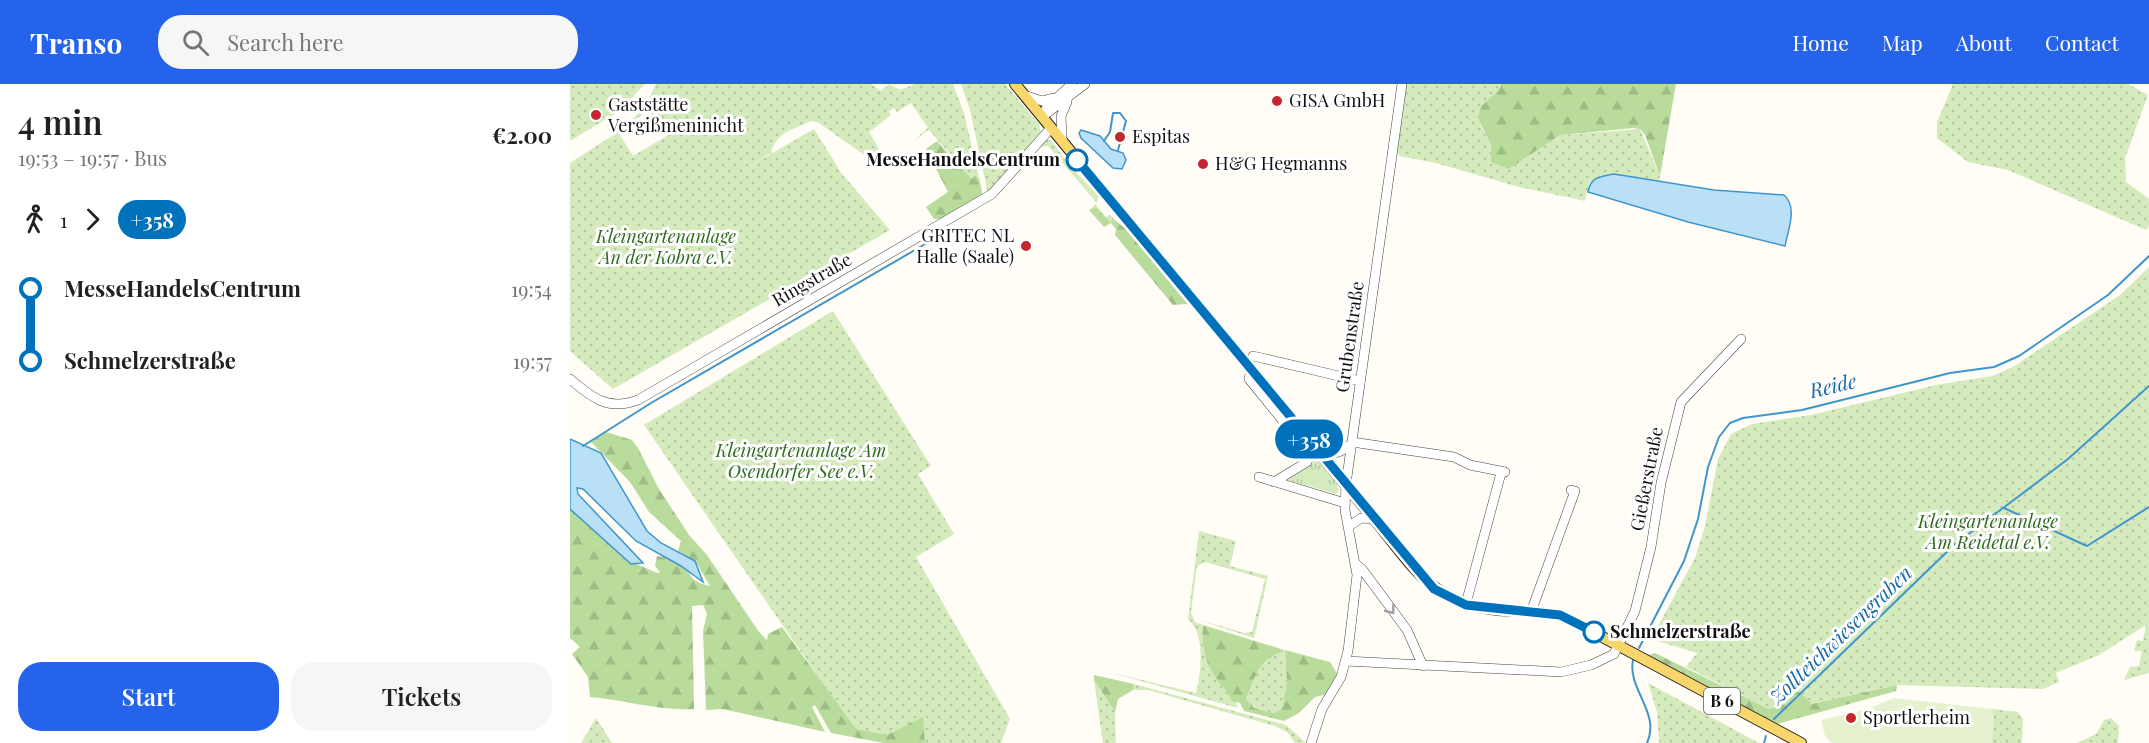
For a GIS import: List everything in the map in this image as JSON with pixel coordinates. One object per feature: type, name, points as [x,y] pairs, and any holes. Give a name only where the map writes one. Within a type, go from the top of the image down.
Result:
[{"type":"main road","name":"B 6","points":[[1015,84],[1251,370],[1314,452],[1346,484],[1427,582],[1449,598],[1472,606],[1567,618],[1801,743]]},
{"type":"street","points":[[1062,141],[1061,116],[1065,96],[1072,84]]},
{"type":"street","points":[[1042,117],[1065,96],[1085,84]]},
{"type":"street","name":"Grubenstraße","points":[[1356,564],[1345,503],[1346,484],[1402,84]]},
{"type":"street","points":[[1024,95],[1042,101],[1065,96]]},
{"type":"street","name":"Ringstraße","points":[[570,379],[604,404],[621,405],[638,400],[992,194],[1051,128]]},
{"type":"street","name":"Gießerstraße","points":[[1618,645],[1635,611],[1651,547],[1660,483],[1681,402],[1741,339]]},
{"type":"street","points":[[1253,356],[1360,381]]},
{"type":"street","points":[[1274,482],[1307,462],[1314,452],[1337,454],[1352,442],[1454,457],[1503,473],[1468,596]]},
{"type":"street","points":[[1259,477],[1345,503]]},
{"type":"street","points":[[1531,612],[1575,491],[1571,490]]},
{"type":"street","points":[[1348,527],[1361,518],[1374,519]]},
{"type":"street","points":[[1356,564],[1407,630],[1423,666]]},
{"type":"street","points":[[1311,743],[1322,709],[1341,677],[1346,661],[1356,564]]},
{"type":"street","points":[[1346,661],[1562,672],[1608,658],[1614,654],[1618,645]]},
{"type":"green space","points":[[570,84],[645,84],[618,112],[570,141]]},
{"type":"green space","name":"Kleingartenanlage An der Kobra e.V.","points":[[656,84],[871,84],[881,91],[889,84],[900,90],[915,84],[953,84],[964,113],[979,178],[971,178],[929,130],[913,141],[928,128],[911,103],[897,112],[894,108],[889,111],[891,115],[869,132],[879,149],[867,157],[819,123],[811,121],[786,132],[777,140],[771,153],[741,171],[814,129],[842,174],[890,230],[613,389],[570,351],[570,163],[618,132],[633,156],[706,113],[666,135],[649,111],[629,123],[646,105]]},
{"type":"green space","points":[[961,84],[1005,84],[1039,124],[1041,132],[988,194],[970,110]]},
{"type":"green space","points":[[1405,84],[1501,84],[1497,94],[1485,102],[1480,125],[1509,169],[1560,135],[1640,129],[1660,176],[1659,183],[1614,174],[1590,182],[1585,201],[1519,187],[1436,163],[1399,156],[1396,152]]},
{"type":"green space","points":[[1501,84],[1676,84],[1660,176],[1645,135],[1640,129],[1634,128],[1560,135],[1509,169],[1491,162],[1491,144],[1480,123],[1479,115],[1482,106],[1497,92]]},
{"type":"green space","points":[[1953,84],[2128,84],[2148,95],[2125,158],[2126,182],[2149,199],[2149,226],[2146,230],[2008,170],[1968,162],[1937,138],[1937,122]]},
{"type":"green space","points":[[1044,140],[1051,140],[1068,164],[1099,196],[1097,203],[1048,146],[1038,147]]},
{"type":"green space","points":[[937,141],[971,178],[979,178],[983,196],[944,219],[934,219],[926,207],[948,192],[926,149]]},
{"type":"green space","points":[[1097,203],[1096,205],[1106,217],[1110,215],[1115,220],[1110,222],[1096,207],[1089,210]]},
{"type":"green space","points":[[1096,207],[1110,222],[1115,220],[1127,230],[1188,304],[1173,305],[1115,235],[1116,229],[1111,223],[1104,227],[1089,210]]},
{"type":"green space","name":"Kleingartenanlage Am Reidetal e.V.","points":[[2149,267],[2149,673],[2124,680],[2130,667],[2139,666],[2142,651],[2134,651],[2137,640],[2143,641],[2146,625],[2099,655],[2056,673],[2059,682],[2043,689],[1897,685],[1812,704],[1785,704],[1769,709],[1686,667],[1697,653],[1651,639],[1695,558],[1705,526],[1718,459],[1731,434],[1752,424],[1811,415],[1936,385],[1992,376],[2013,367],[2120,295]]},
{"type":"green space","name":"Kleingartenanlage Am Osendorfer See e.V.","points":[[833,311],[931,466],[918,474],[954,534],[916,557],[1010,719],[1001,743],[919,743],[855,730],[644,425]]},
{"type":"green space","points":[[606,432],[632,440],[659,489],[689,535],[707,555],[759,632],[767,640],[768,634],[782,627],[856,729],[887,735],[923,717],[925,743],[884,743],[831,733],[815,705],[812,707],[825,732],[723,709],[706,710],[703,631],[707,614],[703,605],[692,606],[694,709],[668,708],[590,697],[588,677],[572,654],[580,647],[570,638],[570,507],[630,561],[657,573],[660,572],[655,566],[657,556],[672,558],[685,567],[694,580],[710,586],[696,562],[678,551],[681,541],[649,512],[630,482],[591,442]]},
{"type":"green space","points":[[1315,457],[1337,484],[1339,491],[1336,494],[1288,480],[1313,463]]},
{"type":"green space","points":[[1199,531],[1236,541],[1230,566],[1268,576],[1254,638],[1196,619],[1245,633],[1252,632],[1265,579],[1205,562],[1197,566],[1191,612],[1195,622],[1203,625],[1203,644],[1207,663],[1238,708],[1108,672],[1196,693],[1201,654],[1200,644],[1198,634],[1188,619]]},
{"type":"green space","points":[[1203,625],[1281,649],[1280,653],[1262,665],[1255,677],[1246,699],[1254,708],[1274,713],[1282,708],[1287,682],[1285,650],[1330,662],[1338,675],[1328,694],[1315,697],[1299,713],[1284,721],[1244,711],[1240,703],[1232,701],[1209,667],[1204,649]]},
{"type":"green space","points":[[1281,649],[1285,650],[1287,682],[1282,708],[1274,713],[1254,708],[1246,699],[1254,678],[1262,665],[1280,653]]},
{"type":"green space","points":[[1655,653],[1769,709],[1785,704],[1798,691],[1812,704],[1897,685],[1896,691],[1777,724],[1648,655]]},
{"type":"green space","points":[[1094,675],[1134,684],[1133,690],[1118,699],[1115,712],[1094,680]]},
{"type":"green space","points":[[1094,680],[1115,712],[1116,743],[1103,743]]},
{"type":"green space","points":[[1648,683],[1759,743],[1659,743],[1657,712]]},
{"type":"green space","points":[[1134,684],[1286,725],[1306,743],[1295,743],[1288,733],[1275,726],[1148,690],[1133,690]]},
{"type":"green space","points":[[1894,698],[1993,709],[1992,743],[1832,743],[1825,736],[1821,720],[1865,710]]},
{"type":"green space","points":[[1993,709],[2018,712],[2023,719],[2022,743],[1992,743]]},
{"type":"green space","points":[[596,718],[612,743],[581,743]]},
{"type":"green space","points":[[2111,718],[2119,726],[2118,743],[2077,743],[2096,734],[2104,720]]},
{"type":"water","points":[[1081,130],[1100,136],[1111,149],[1123,153],[1126,160],[1122,169],[1113,168],[1081,138],[1079,133]]},
{"type":"water","points":[[1614,174],[1714,190],[1784,195],[1791,212],[1785,246],[1688,222],[1588,192],[1591,183],[1600,177]]},
{"type":"water","points":[[570,439],[601,453],[647,531],[661,543],[695,561],[703,582],[681,566],[636,541],[583,489],[577,488],[578,494],[643,563],[631,564],[570,509]]},
{"type":"waterway","points":[[1104,141],[1110,132],[1113,113],[1120,113],[1126,121],[1118,150]]},
{"type":"waterway","points":[[583,446],[651,403],[927,243]]},
{"type":"waterway","name":"Reide","points":[[1639,648],[1684,561],[1698,519],[1708,467],[1719,437],[1730,423],[1743,418],[1802,410],[1950,373],[1994,367],[2019,356],[2108,295],[2149,256]]},
{"type":"waterway","name":"Zollteichwiesengraben","points":[[1774,719],[1954,545],[2068,459],[2149,386]]},
{"type":"waterway","points":[[2004,508],[2087,546],[2149,507]]},
{"type":"waterway","name":"Reide","points":[[1633,660],[1632,671],[1650,721],[1647,743]]},
{"type":"waterway","name":"Zollteichwiesengraben","points":[[1764,743],[1766,736]]},
{"type":"bus line","name":"+358","points":[[1077,160],[1434,589],[1466,605],[1560,615],[1594,632]]},
{"type":"place","name":"GISA GmbH","points":[[1277,101]]},
{"type":"place","name":"Gaststätte Vergißmeninicht","points":[[596,115]]},
{"type":"place","name":"Espitas","points":[[1120,137]]},
{"type":"place","name":"MesseHandelsCentrum","points":[[1077,160]]},
{"type":"place","name":"H&G Hegmanns","points":[[1203,164]]},
{"type":"place","name":"GRITEC NL Halle (Saale)","points":[[1026,246]]},
{"type":"place","name":"Schmelzerstraße","points":[[1594,632]]},
{"type":"place","name":"Sportlerheim","points":[[1851,718]]}]
